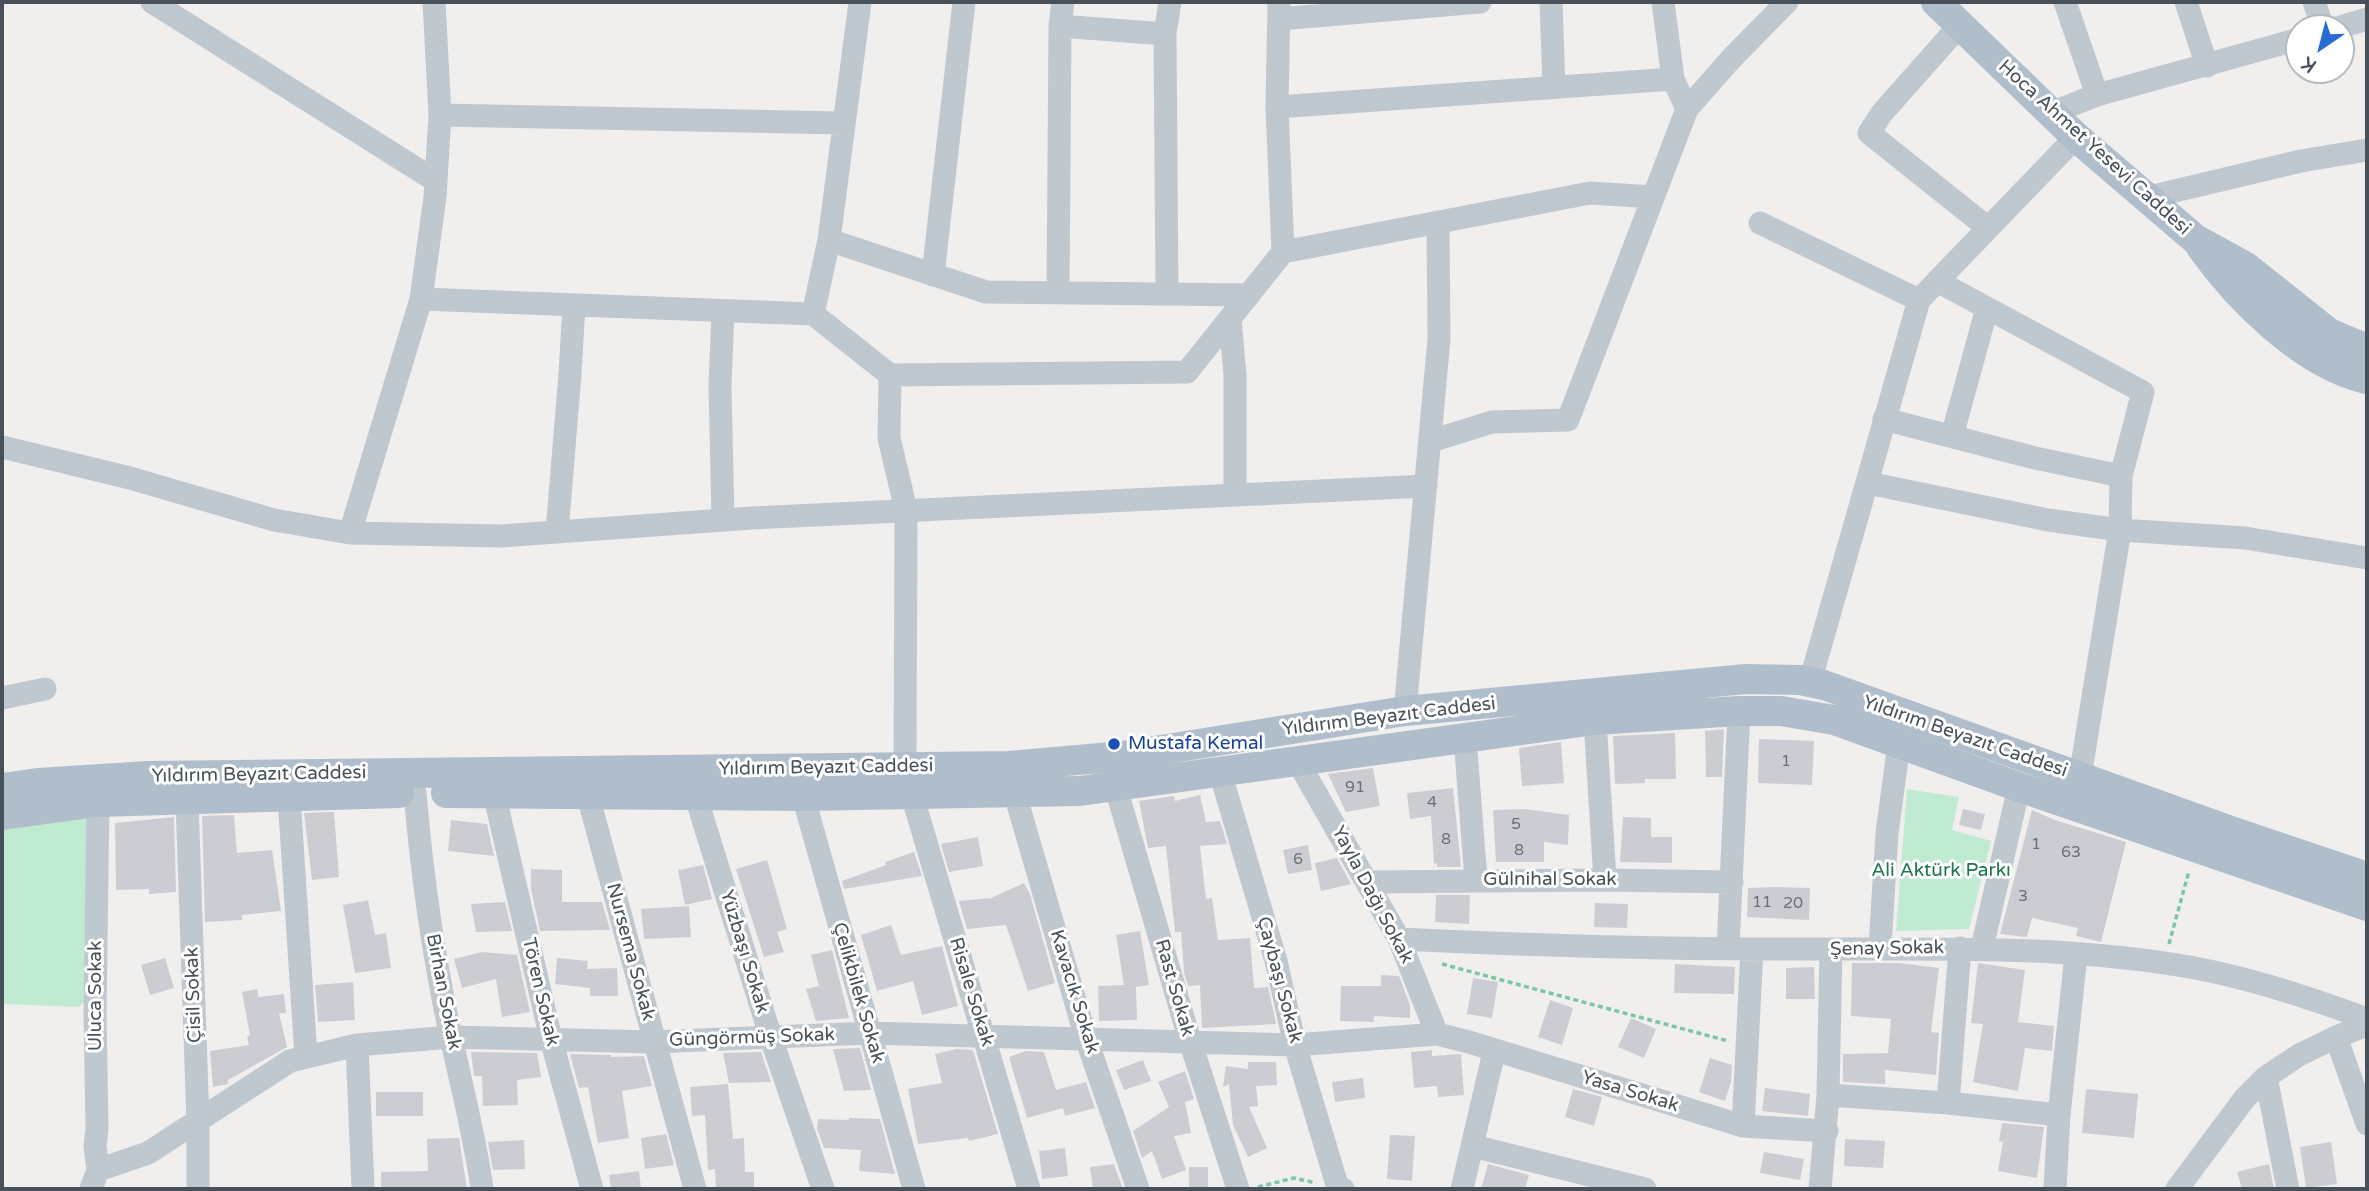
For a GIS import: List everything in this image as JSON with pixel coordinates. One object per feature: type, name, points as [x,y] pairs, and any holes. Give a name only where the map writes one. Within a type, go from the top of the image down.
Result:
[{"type":"main road","name":"Hoca Ahmet Yesevi Caddesi","points":[[1936,2],[2076,137],[2195,239],[2246,267],[2329,333],[2367,349]]},
{"type":"main road","points":[[2195,239],[2232,288],[2305,351],[2332,368],[2367,379]]},
{"type":"main road","name":"Yıldırım Beyazıt Caddesi","points":[[2,788],[44,782],[136,776],[909,780],[1009,766],[1122,756],[1405,711],[1746,679],[1800,680],[2367,877]]},
{"type":"main road","points":[[2,815],[98,802],[415,793],[803,796],[909,780],[1015,793],[1080,791],[1595,720],[1739,711],[1791,712],[1834,720],[2019,788],[2367,906]]},
{"type":"street","points":[[152,2],[436,181]]},
{"type":"street","points":[[350,533],[421,299],[436,181],[440,116],[434,2]]},
{"type":"street","points":[[813,314],[829,240],[860,2]]},
{"type":"street","points":[[933,275],[964,2]]},
{"type":"street","points":[[1058,293],[1060,26],[1063,2]]},
{"type":"street","points":[[1167,294],[1165,34],[1170,2]]},
{"type":"street","points":[[421,299],[813,314],[890,374],[1187,372],[1283,251],[1277,107],[1280,10],[1480,2]]},
{"type":"street","points":[[1551,2],[1555,87]]},
{"type":"street","points":[[1663,2],[1672,79],[1687,109]]},
{"type":"street","points":[[1431,441],[1492,422],[1568,420],[1687,109],[1787,2]]},
{"type":"street","points":[[2065,2],[2097,95]]},
{"type":"street","points":[[2186,2],[2207,66]]},
{"type":"street","points":[[1960,25],[1882,113],[1869,132],[1988,229]]},
{"type":"street","points":[[1060,26],[1165,34]]},
{"type":"street","points":[[2051,113],[2097,95],[2285,43]]},
{"type":"street","points":[[1277,107],[1672,79]]},
{"type":"street","points":[[440,116],[844,123]]},
{"type":"street","points":[[1810,682],[1919,300],[2076,137]]},
{"type":"street","points":[[2145,198],[2301,161],[2367,150]]},
{"type":"street","points":[[1283,251],[1590,193],[1653,197]]},
{"type":"street","points":[[1405,711],[1438,339],[1438,222]]},
{"type":"street","points":[[1760,223],[1919,300]]},
{"type":"street","points":[[829,240],[986,292],[1249,295]]},
{"type":"street","points":[[1937,281],[2143,392],[2121,476],[2120,530],[2080,777]]},
{"type":"street","points":[[556,532],[570,374],[573,305]]},
{"type":"street","points":[[1952,436],[1987,308]]},
{"type":"street","points":[[723,311],[720,386],[723,520]]},
{"type":"street","points":[[1230,318],[1235,375],[1235,495]]},
{"type":"street","name":"Risale Sokak","points":[[890,374],[889,438],[906,510],[909,780],[1029,1189]]},
{"type":"street","points":[[1884,419],[2035,458],[2121,476]]},
{"type":"street","points":[[2,447],[130,478],[274,520],[350,533],[501,536],[906,510],[1426,486]]},
{"type":"street","points":[[1868,483],[2048,520],[2120,530],[2245,538],[2367,558]]},
{"type":"street","points":[[2,698],[45,689]]},
{"type":"street","points":[[1728,948],[1739,711]]},
{"type":"street","points":[[1595,720],[1605,880]]},
{"type":"street","points":[[1465,738],[1476,880]]},
{"type":"street","points":[[1880,947],[1887,833],[1899,744]]},
{"type":"street","name":"Yayla Dağı Sokak","points":[[1297,760],[1403,947],[1437,1034]]},
{"type":"street","name":"Çaybaşı Sokak","points":[[1220,772],[1276,961],[1296,1045],[1341,1189]]},
{"type":"street","name":"Rast Sokak","points":[[1115,785],[1190,1041],[1238,1189]]},
{"type":"street","points":[[1948,1103],[1971,948],[2019,788]]},
{"type":"street","name":"Birhan Sokak","points":[[415,793],[423,884],[451,1037],[476,1141],[482,1189]]},
{"type":"street","name":"Tören Sokak","points":[[494,793],[551,1039],[592,1189]]},
{"type":"street","name":"Kavacık Sokak","points":[[1015,793],[1086,1038],[1138,1189]]},
{"type":"street","name":"Yüzbaşı Sokak","points":[[695,794],[771,1038],[823,1189]]},
{"type":"street","name":"Nursema Sokak","points":[[588,796],[695,1189]]},
{"type":"street","name":"Çelikbilek Sokak","points":[[803,796],[914,1189]]},
{"type":"street","points":[[289,797],[306,1056]]},
{"type":"street","name":"Çisil Sokak","points":[[187,800],[198,1189]]},
{"type":"street","name":"Uluca Sokak","points":[[94,1180],[97,1129],[95,1013],[98,802]]},
{"type":"street","name":"Gülnihal Sokak","points":[[1368,882],[1732,882]]},
{"type":"street","name":"Şenay Sokak","points":[[1403,947],[1831,950],[1880,947],[1971,948],[2076,954],[2164,963],[2252,981],[2306,996],[2367,1019]]},
{"type":"street","points":[[1743,1126],[1752,949]]},
{"type":"street","points":[[1820,1189],[1827,1131],[1831,950]]},
{"type":"street","points":[[2055,1189],[2059,1115],[2076,954]]},
{"type":"street","points":[[2177,1189],[2245,1098],[2266,1077],[2299,1055],[2367,1025]]},
{"type":"street","name":"Güngörmüş Sokak","points":[[94,1180],[148,1153],[198,1123],[276,1068],[306,1056],[357,1045],[451,1037],[653,1042],[869,1033],[1296,1045],[1437,1034]]},
{"type":"street","name":"Yasa Sokak","points":[[1437,1034],[1743,1126],[1827,1131]]},
{"type":"street","points":[[2336,1037],[2367,1124]]},
{"type":"street","points":[[357,1045],[363,1189]]},
{"type":"street","points":[[1462,1189],[1494,1052]]},
{"type":"street","points":[[2266,1077],[2288,1189]]},
{"type":"street","points":[[1828,1096],[1948,1103],[2059,1115]]},
{"type":"street","points":[[1474,1146],[1645,1189]]},
{"type":"path","points":[[2164,963],[2195,847]]},
{"type":"path","points":[[1403,947],[1747,1046]]},
{"type":"path","points":[[1246,1189],[1294,1178],[1341,1189]]},
{"type":"green space","name":"Ali Aktürk Parkı","points":[[1907,789],[1959,797],[1952,830],[1991,841],[1969,929],[1896,931]]},
{"type":"green space","points":[[86,813],[86,1000],[79,1007],[2,1004],[2,825]]},
{"type":"building","points":[[1724,729],[1722,777],[1706,777],[1705,731]]},
{"type":"building","points":[[1675,733],[1676,779],[1645,779],[1645,783],[1615,784],[1613,736]]},
{"type":"building","points":[[1759,739],[1814,741],[1812,785],[1758,783]]},
{"type":"building","points":[[1561,742],[1564,783],[1522,786],[1519,748]]},
{"type":"building","points":[[1373,768],[1380,806],[1346,812],[1328,774]]},
{"type":"building","points":[[1453,788],[1461,867],[1437,867],[1437,863],[1434,864],[1431,816],[1410,819],[1407,793]]},
{"type":"building","points":[[1200,795],[1206,822],[1220,821],[1227,844],[1200,846],[1206,899],[1212,898],[1218,940],[1250,938],[1254,988],[1268,987],[1276,1024],[1202,1028],[1200,985],[1188,986],[1184,972],[1181,932],[1175,932],[1166,846],[1148,848],[1139,801],[1174,796],[1175,801]]},
{"type":"building","points":[[1524,809],[1569,815],[1568,845],[1544,842],[1544,862],[1496,862],[1493,810]]},
{"type":"building","points":[[1963,809],[1985,814],[1981,830],[1959,825]]},
{"type":"building","points":[[2032,810],[2126,842],[2101,942],[2076,936],[2078,928],[2032,918],[2027,937],[2000,934]]},
{"type":"building","points":[[334,812],[339,877],[312,880],[304,813]]},
{"type":"building","points":[[234,815],[237,853],[272,850],[281,911],[242,915],[242,920],[205,922],[202,816]]},
{"type":"building","points":[[174,817],[176,892],[149,894],[149,889],[116,890],[115,823]]},
{"type":"building","points":[[1623,817],[1651,818],[1651,837],[1672,837],[1672,863],[1620,862]]},
{"type":"building","points":[[451,820],[487,824],[494,856],[448,851]]},
{"type":"building","points":[[978,837],[983,866],[949,872],[941,844]]},
{"type":"building","points":[[1308,845],[1312,870],[1288,874],[1283,850]]},
{"type":"building","points":[[914,852],[922,876],[844,889],[842,881]]},
{"type":"building","points":[[1337,858],[1351,884],[1321,891],[1315,863]]},
{"type":"building","points":[[767,860],[787,929],[777,932],[784,952],[764,957],[736,869]]},
{"type":"building","points":[[703,865],[712,899],[685,905],[678,870]]},
{"type":"building","points":[[531,869],[562,870],[562,902],[602,902],[610,930],[540,931],[531,889]]},
{"type":"building","points":[[1024,883],[1030,894],[1055,983],[1028,991],[1006,925],[967,929],[959,901],[989,899]]},
{"type":"building","points":[[1748,888],[1810,888],[1809,920],[1747,917]]},
{"type":"building","points":[[1436,895],[1470,895],[1469,924],[1435,922]]},
{"type":"building","points":[[368,900],[375,935],[386,933],[391,968],[355,973],[343,905]]},
{"type":"building","points":[[505,902],[512,931],[476,932],[471,904]]},
{"type":"building","points":[[1595,903],[1628,904],[1627,928],[1594,927]]},
{"type":"building","points":[[689,906],[691,937],[644,939],[641,909]]},
{"type":"building","points":[[891,925],[901,955],[942,946],[958,1006],[922,1015],[913,981],[877,991],[861,935]]},
{"type":"building","points":[[1140,931],[1149,985],[1136,987],[1137,1020],[1099,1021],[1098,986],[1124,985],[1116,935]]},
{"type":"building","points":[[832,950],[849,1018],[816,1021],[806,989],[819,986],[811,955]]},
{"type":"building","points":[[482,952],[517,955],[530,1012],[502,1017],[496,979],[462,988],[454,959]]},
{"type":"building","points":[[165,958],[174,988],[150,995],[141,965]]},
{"type":"building","points":[[557,958],[588,961],[587,969],[617,968],[618,996],[590,996],[590,988],[555,984]]},
{"type":"building","points":[[1852,963],[1899,963],[1939,968],[1931,1032],[1939,1033],[1936,1075],[1885,1070],[1885,1084],[1843,1082],[1843,1054],[1888,1053],[1891,1019],[1851,1016]]},
{"type":"building","points":[[1978,963],[2025,970],[2018,1022],[2054,1026],[2052,1051],[2025,1048],[2018,1091],[1973,1082],[1983,1024],[1971,1023]]},
{"type":"building","points":[[1675,964],[1735,967],[1734,994],[1674,993]]},
{"type":"building","points":[[1814,967],[1815,999],[1786,999],[1786,968]]},
{"type":"building","points":[[1381,975],[1399,976],[1410,1005],[1410,1018],[1374,1016],[1374,1022],[1340,1021],[1341,986],[1381,986]]},
{"type":"building","points":[[1473,978],[1498,982],[1492,1018],[1467,1014]]},
{"type":"building","points":[[353,982],[355,1020],[318,1022],[315,985]]},
{"type":"building","points":[[257,989],[258,997],[284,994],[286,1013],[279,1013],[287,1047],[228,1080],[228,1084],[213,1087],[210,1051],[249,1045],[247,1036],[250,1035],[242,992]]},
{"type":"building","points":[[1550,1000],[1573,1008],[1562,1045],[1538,1037]]},
{"type":"building","points":[[1631,1018],[1656,1029],[1644,1058],[1618,1047]]},
{"type":"building","points":[[860,1048],[871,1090],[844,1091],[833,1049]]},
{"type":"building","points":[[956,1049],[973,1050],[998,1134],[969,1141],[968,1138],[918,1144],[908,1089],[942,1083],[935,1054]]},
{"type":"building","points":[[1432,1050],[1432,1056],[1461,1054],[1464,1095],[1438,1097],[1437,1086],[1414,1088],[1411,1052]]},
{"type":"building","points":[[1026,1051],[1044,1052],[1056,1090],[1086,1082],[1095,1108],[1065,1116],[1063,1108],[1027,1118],[1009,1057]]},
{"type":"building","points":[[471,1052],[537,1053],[541,1077],[517,1080],[518,1105],[483,1106],[482,1076],[474,1076]]},
{"type":"building","points":[[761,1052],[771,1082],[729,1083],[723,1053]]},
{"type":"building","points":[[570,1054],[644,1056],[652,1086],[622,1091],[629,1138],[598,1143],[588,1087],[579,1088]]},
{"type":"building","points":[[1710,1058],[1732,1065],[1731,1082],[1725,1101],[1699,1092]]},
{"type":"building","points":[[1143,1060],[1151,1081],[1124,1090],[1116,1070]]},
{"type":"building","points":[[1248,1062],[1276,1062],[1277,1085],[1256,1086],[1258,1106],[1249,1107],[1267,1148],[1248,1157],[1233,1125],[1229,1084],[1223,1087],[1226,1066],[1248,1069]]},
{"type":"building","points":[[1185,1071],[1194,1099],[1185,1102],[1191,1133],[1174,1136],[1186,1170],[1162,1179],[1152,1151],[1142,1158],[1133,1131],[1169,1107],[1158,1082]]},
{"type":"building","points":[[1363,1078],[1365,1098],[1335,1102],[1332,1082]]},
{"type":"building","points":[[728,1084],[733,1139],[744,1138],[745,1172],[754,1172],[754,1189],[716,1189],[715,1169],[708,1170],[705,1115],[692,1116],[690,1087]]},
{"type":"building","points":[[1765,1088],[1810,1094],[1808,1116],[1762,1111]]},
{"type":"building","points":[[1573,1089],[1602,1097],[1594,1126],[1565,1117]]},
{"type":"building","points":[[2086,1089],[2138,1094],[2134,1138],[2082,1133]]},
{"type":"building","points":[[376,1092],[423,1092],[423,1116],[376,1116]]},
{"type":"building","points":[[818,1119],[880,1119],[895,1174],[859,1171],[861,1150],[824,1148],[817,1129]]},
{"type":"building","points":[[2002,1123],[2044,1127],[2037,1178],[1998,1171],[2003,1142],[1999,1141]]},
{"type":"building","points":[[666,1134],[674,1165],[645,1169],[641,1138]]},
{"type":"building","points":[[1390,1135],[1415,1136],[1412,1181],[1387,1179]]},
{"type":"building","points":[[459,1138],[467,1189],[381,1189],[381,1172],[428,1171],[427,1139]]},
{"type":"building","points":[[1845,1139],[1885,1141],[1883,1168],[1844,1166]]},
{"type":"building","points":[[524,1140],[525,1169],[493,1170],[488,1142]]},
{"type":"building","points":[[2331,1142],[2337,1184],[2306,1188],[2300,1147]]},
{"type":"building","points":[[1065,1148],[1068,1176],[1042,1179],[1039,1151]]},
{"type":"building","points":[[1764,1152],[1804,1159],[1800,1180],[1760,1173]]},
{"type":"building","points":[[1114,1164],[1123,1189],[1093,1189],[1090,1167]]},
{"type":"building","points":[[1488,1164],[1529,1175],[1525,1189],[1481,1189]]},
{"type":"building","points":[[2269,1164],[2274,1189],[2242,1189],[2237,1172]]},
{"type":"building","points":[[1189,1167],[1208,1167],[1208,1189],[1189,1189]]},
{"type":"building","points":[[639,1171],[641,1189],[611,1189],[609,1175]]},
{"type":"place","name":"Mustafa Kemal","points":[[1114,744]]}]
